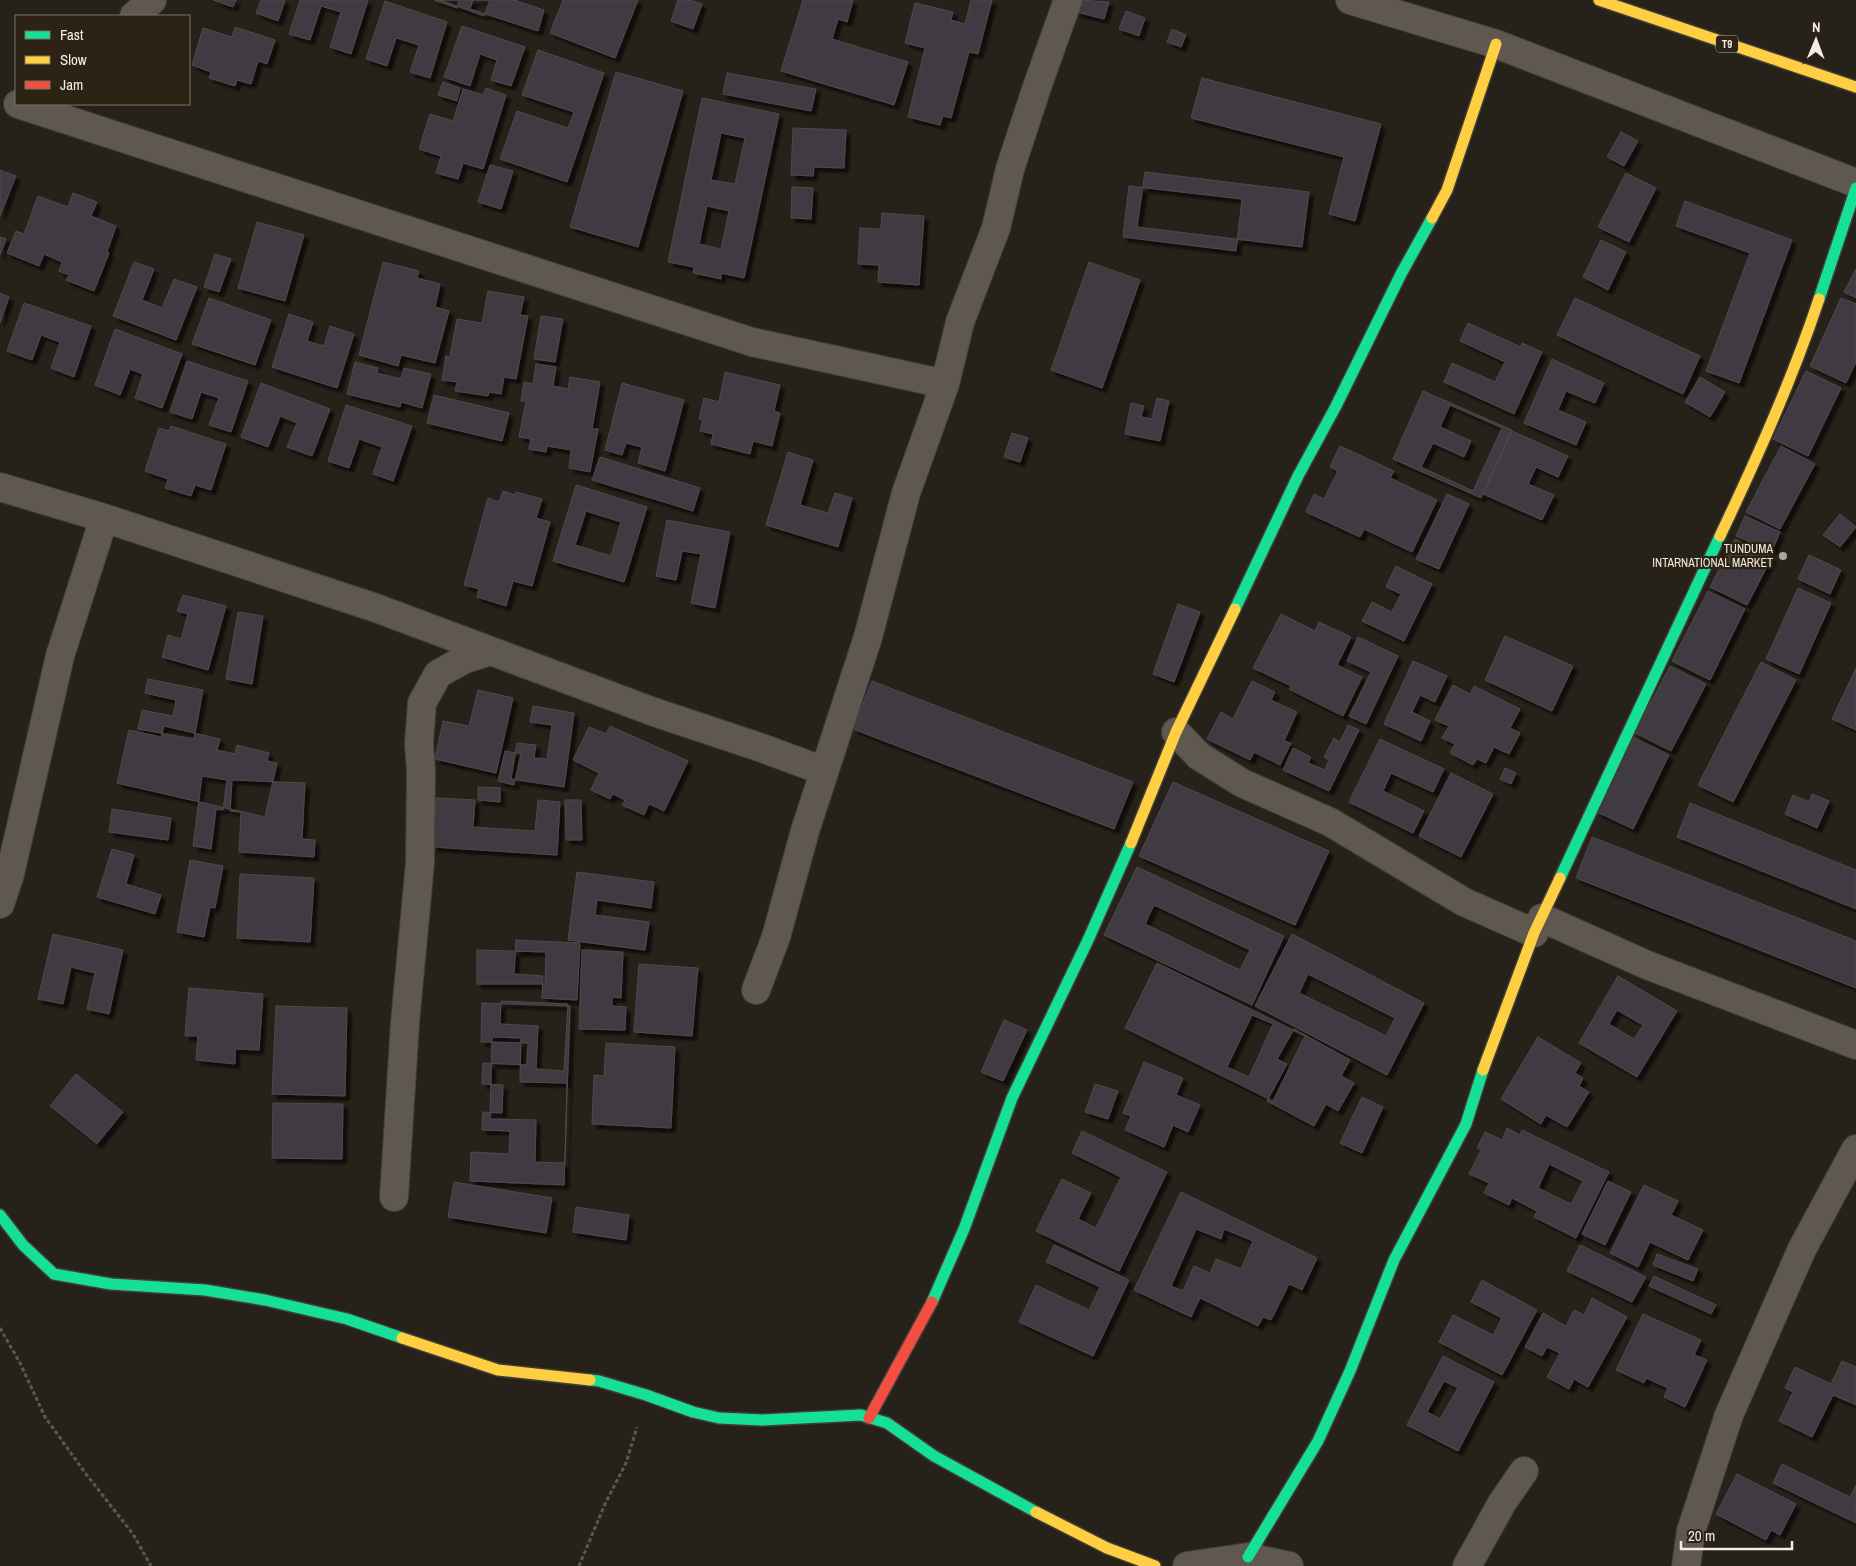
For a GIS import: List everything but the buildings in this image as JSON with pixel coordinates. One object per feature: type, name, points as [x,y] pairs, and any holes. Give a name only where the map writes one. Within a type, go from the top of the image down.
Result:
[{"type":"main road","name":"T9","points":[[1599,0],[1856,88]]},
{"type":"main road","points":[[868,1418],[929,1309],[964,1229],[1012,1098],[1092,931],[1140,822],[1176,732],[1298,476],[1336,406],[1401,274],[1446,190],[1496,44]]},
{"type":"main road","points":[[1248,1558],[1318,1441],[1350,1371],[1394,1260],[1466,1124],[1492,1043],[1538,925],[1760,451],[1806,339],[1856,188]]},
{"type":"main road","points":[[0,1215],[22,1245],[54,1274],[111,1284],[205,1290],[265,1300],[348,1319],[498,1370],[599,1381],[693,1412],[719,1418],[762,1420],[861,1415],[887,1423],[934,1456],[1018,1503],[1107,1548],[1155,1566]]},
{"type":"street","points":[[135,15],[152,0]]},
{"type":"street","points":[[756,990],[776,937],[805,831],[868,638],[906,493],[945,384],[960,322],[996,228],[1010,169],[1068,0]]},
{"type":"street","points":[[1350,0],[1496,44],[1856,183]]},
{"type":"street","points":[[0,98],[15,102]]},
{"type":"street","points":[[26,105],[752,342],[945,384]]},
{"type":"street","points":[[0,487],[104,518],[376,608],[654,712],[762,748],[824,772]]},
{"type":"street","points":[[0,904],[10,874],[60,656],[104,518]]},
{"type":"street","points":[[394,1197],[405,1023],[420,863],[421,772],[419,743],[422,703],[438,674],[465,660],[491,651]]},
{"type":"street","points":[[1176,732],[1199,756],[1242,783],[1330,822],[1464,902],[1538,925],[1856,1045]]},
{"type":"street","points":[[1686,1566],[1691,1531],[1729,1415],[1802,1249],[1856,1149]]},
{"type":"street","points":[[1467,1566],[1502,1502],[1524,1471]]},
{"type":"street","points":[[1187,1566],[1248,1558],[1289,1566]]},
{"type":"path","points":[[0,1328],[20,1363],[45,1416],[86,1474],[133,1534],[151,1566]]},
{"type":"path","points":[[578,1566],[626,1462],[646,1395]]},
{"type":"traffic: fast","points":[[1819,299],[1856,188]]},
{"type":"traffic: fast","points":[[1235,609],[1298,476],[1336,406],[1401,274],[1432,218]]},
{"type":"traffic: fast","points":[[1560,878],[1720,536]]},
{"type":"traffic: fast","points":[[932,1302],[964,1229],[1012,1098],[1088,940],[1131,843]]},
{"type":"traffic: fast","points":[[1248,1557],[1318,1441],[1350,1371],[1394,1260],[1466,1124],[1483,1070]]},
{"type":"traffic: fast","points":[[0,1215],[23,1245],[54,1274],[111,1284],[205,1290],[265,1300],[347,1319],[402,1338]]},
{"type":"traffic: fast","points":[[590,1380],[646,1395],[693,1412],[719,1418],[762,1420],[861,1415],[887,1423],[934,1456],[1036,1512]]},
{"type":"traffic: slow","points":[[1599,0],[1856,87]]},
{"type":"traffic: slow","points":[[1432,218],[1447,190],[1496,44]]},
{"type":"traffic: slow","points":[[1720,536],[1773,419],[1819,299]]},
{"type":"traffic: slow","points":[[1131,843],[1176,732],[1235,609]]},
{"type":"traffic: slow","points":[[1483,1070],[1534,933],[1560,878]]},
{"type":"traffic: slow","points":[[402,1338],[498,1370],[590,1380]]},
{"type":"traffic: slow","points":[[1036,1512],[1107,1548],[1155,1566]]},
{"type":"traffic: jam","points":[[869,1418],[932,1302]]},
{"type":"place","name":"TUNDUMA INTARNATIONAL MARKET","points":[[1783,556]]}]
